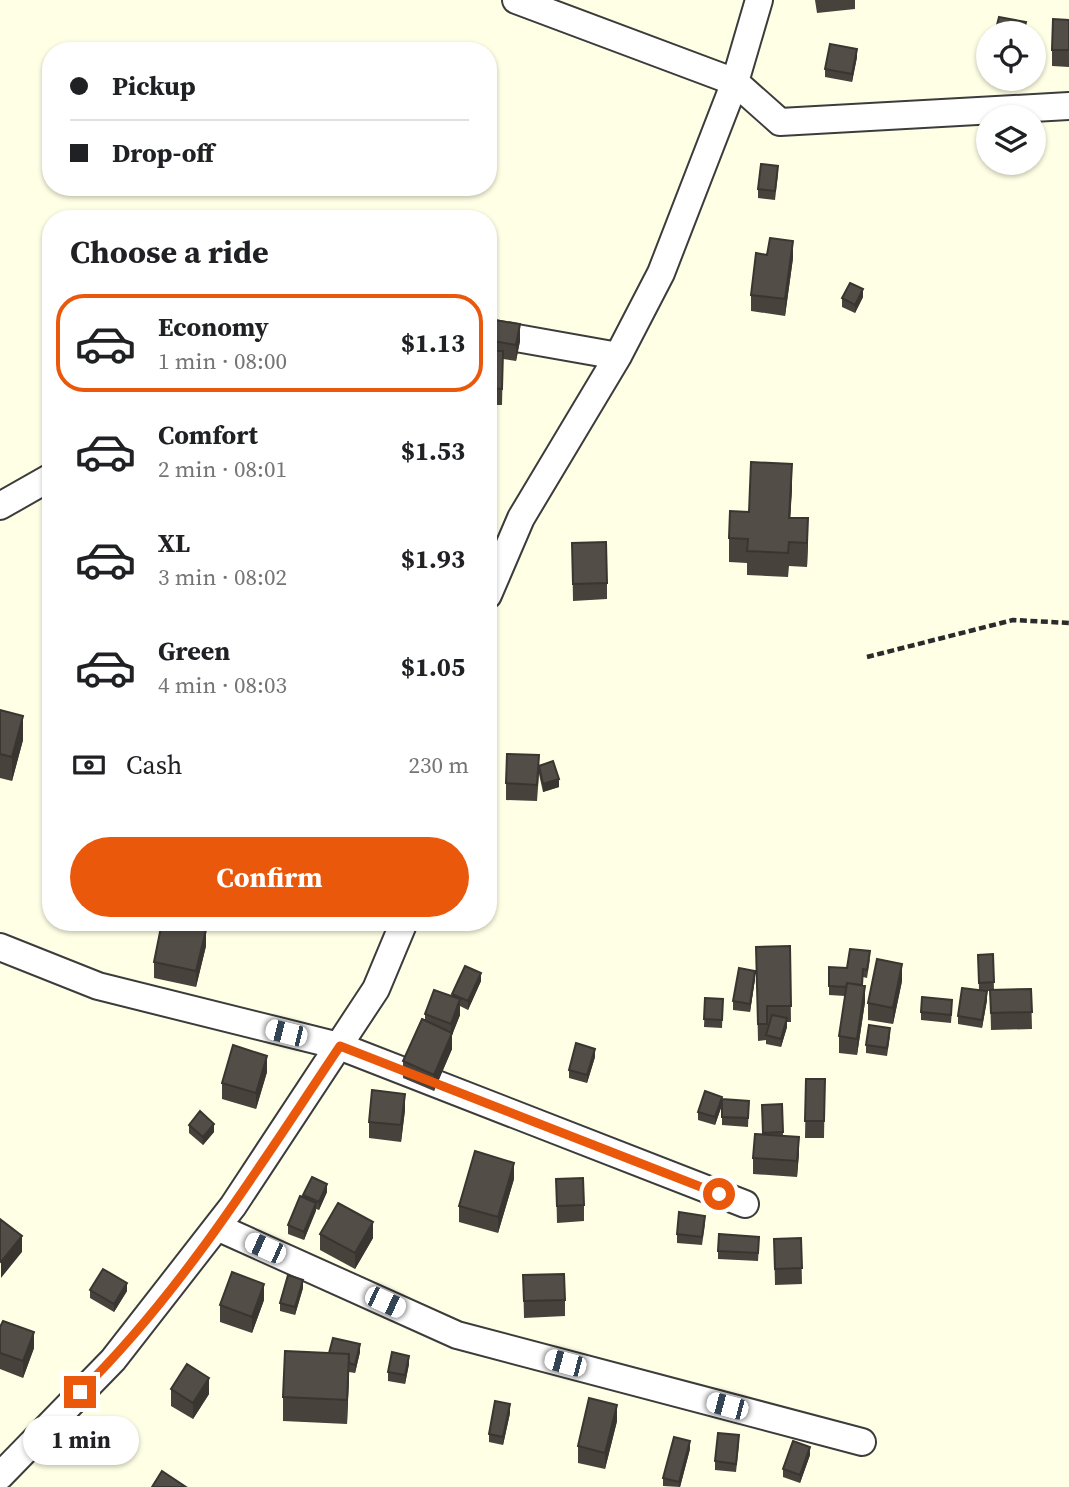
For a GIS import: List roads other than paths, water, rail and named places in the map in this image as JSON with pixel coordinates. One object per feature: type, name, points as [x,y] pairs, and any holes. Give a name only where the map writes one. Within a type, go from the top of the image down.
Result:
[{"type":"street","points":[[516,0],[735,82],[780,122],[1069,106]]},
{"type":"street","points":[[497,574],[521,518],[618,356],[661,273],[735,82],[759,0]]},
{"type":"street","points":[[497,335],[618,356]]},
{"type":"street","points":[[0,506],[42,482]]},
{"type":"street","points":[[0,1476],[113,1360],[217,1227],[376,989],[400,931]]},
{"type":"street","points":[[0,947],[98,986],[340,1046],[745,1204]]},
{"type":"street","points":[[217,1227],[457,1335],[862,1442]]}]
